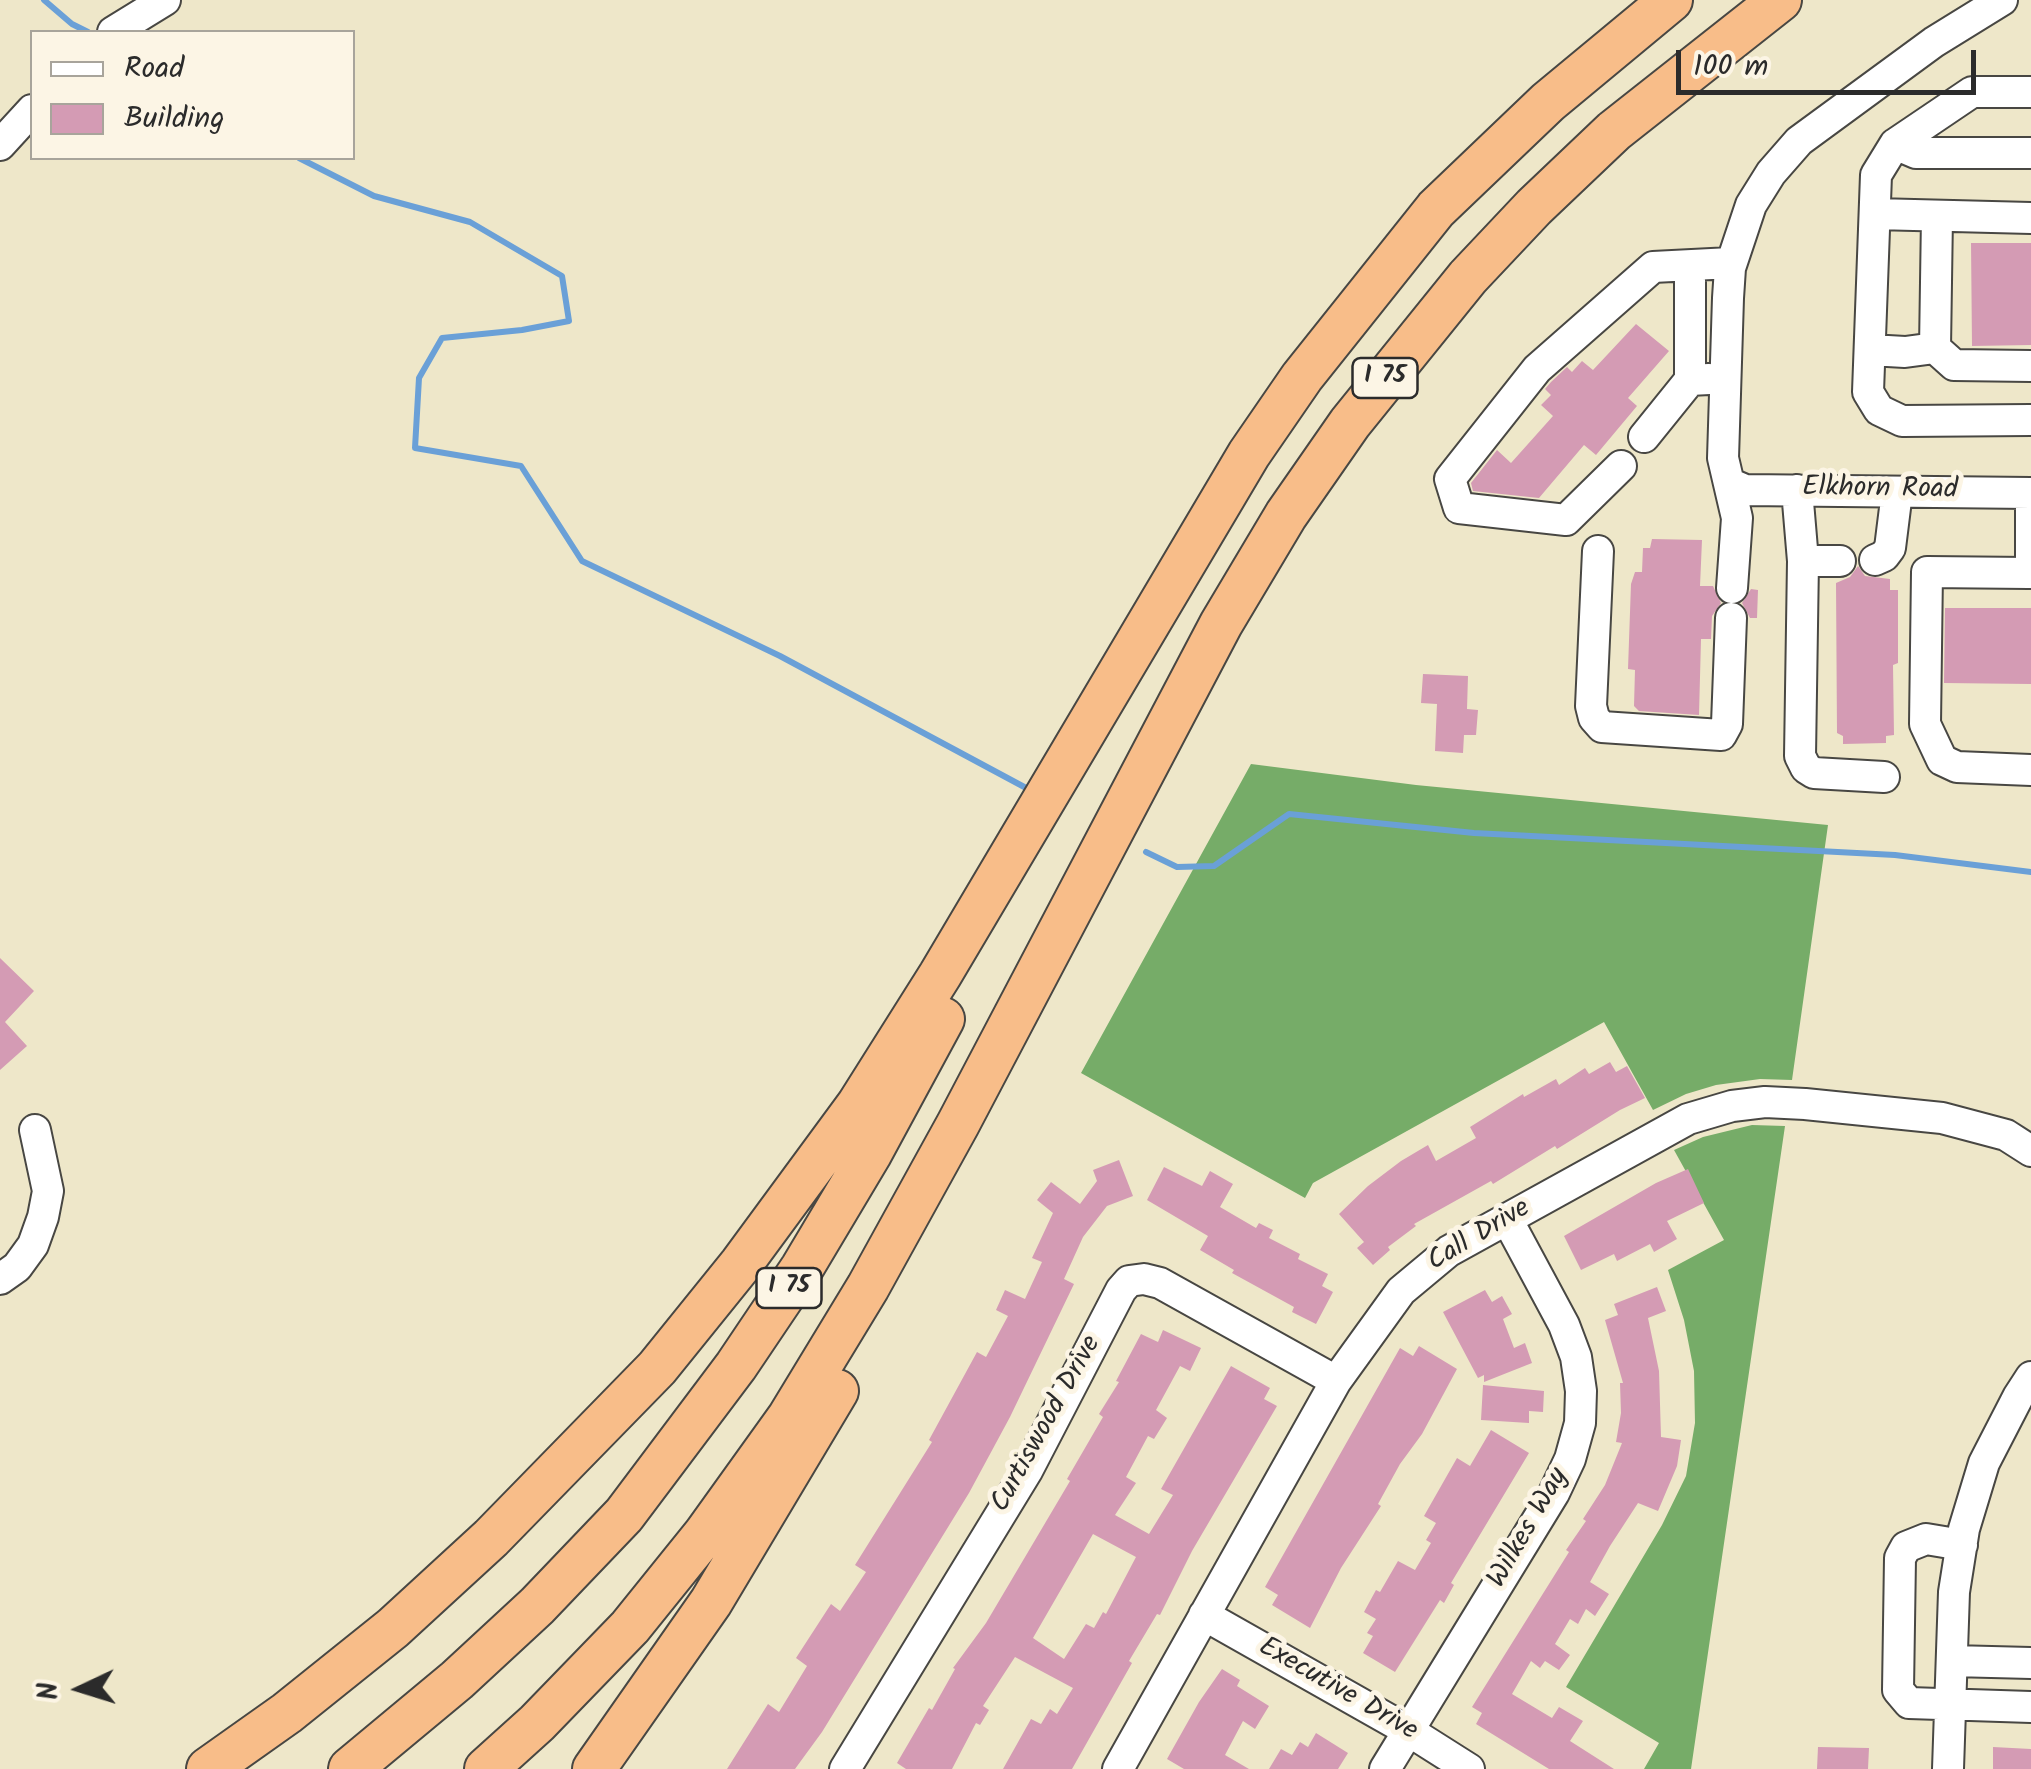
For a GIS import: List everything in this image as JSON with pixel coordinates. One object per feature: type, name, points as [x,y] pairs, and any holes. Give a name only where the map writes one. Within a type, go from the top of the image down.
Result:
[{"type":"highway","name":"I 75","points":[[350,1769],[457,1680],[624,1515],[736,1366],[802,1268],[870,1154],[976,958],[1098,710],[1248,454],[1302,377],[1436,209],[1548,102],[1671,0]]},
{"type":"highway","name":"I 75","points":[[486,1769],[537,1724],[630,1627],[705,1534],[789,1416],[868,1287],[958,1124],[1221,624],[1286,515],[1350,423],[1406,350],[1508,235],[1614,131],[1780,0]]},
{"type":"highway","points":[[208,1769],[287,1714],[392,1628],[491,1538],[657,1368],[777,1216],[858,1105],[1098,710]]},
{"type":"highway","points":[[594,1769],[711,1602],[848,1371],[1101,847]]},
{"type":"street","points":[[1598,552],[1590,706],[1594,718],[1602,727],[1721,735],[1727,724],[1737,518],[1723,458],[1732,264],[1751,205],[1799,141],[1934,42],[2002,0]]},
{"type":"street","points":[[116,30],[157,4]]},
{"type":"street","points":[[2031,92],[1972,92],[1894,144],[1876,176],[1868,392],[1880,410],[1902,421],[2031,420]]},
{"type":"street","points":[[0,145],[30,112]]},
{"type":"street","points":[[1894,144],[1916,153],[2031,154]]},
{"type":"street","points":[[1875,214],[2031,218]]},
{"type":"street","points":[[1937,216],[1935,348],[1954,365],[2031,366]]},
{"type":"street","points":[[1621,466],[1566,520],[1458,508],[1450,479],[1537,369],[1652,267],[1732,264]]},
{"type":"street","points":[[1644,437],[1690,380],[1690,266]]},
{"type":"street","points":[[1870,350],[1906,352],[1935,348]]},
{"type":"street","points":[[1690,380],[1726,378]]},
{"type":"street","name":"Elkhorn Road","points":[[1731,484],[1745,490],[2031,493]]},
{"type":"street","points":[[1797,490],[1803,560],[1800,756],[1814,773],[1884,777]]},
{"type":"street","points":[[1875,560],[1890,548],[1897,492]]},
{"type":"street","points":[[2031,508],[2030,573],[1927,572],[1925,724],[1942,760],[1957,767],[2031,770]]},
{"type":"street","points":[[1803,560],[1840,560]]},
{"type":"street","name":"Call Drive","points":[[1118,1769],[1336,1381],[1401,1291],[1449,1250],[1688,1119],[1732,1106],[1765,1102],[1805,1104],[1942,1118],[2006,1136],[2031,1150]]},
{"type":"street","points":[[0,1279],[16,1267],[33,1245],[43,1217],[48,1191],[35,1130]]},
{"type":"street","name":"Wilkes Way","points":[[1386,1769],[1554,1494],[1580,1423],[1576,1357],[1564,1325],[1507,1219]]},
{"type":"street","name":"Curtiswood Drive","points":[[845,1769],[1026,1471],[1121,1290],[1130,1282],[1144,1278],[1160,1283],[1336,1381]]},
{"type":"street","points":[[1948,1769],[1954,1592],[1962,1545],[1984,1463],[2031,1377]]},
{"type":"street","points":[[1962,1545],[1926,1539],[1906,1547],[1900,1558],[1898,1690],[1909,1704],[2031,1707]]},
{"type":"street","name":"Executive Drive","points":[[1204,1615],[1408,1730],[1468,1769]]},
{"type":"street","points":[[1952,1660],[2031,1663]]},
{"type":"green space","points":[[1251,764],[1416,785],[1828,825],[1792,1080],[1760,1079],[1716,1085],[1653,1110],[1604,1022],[1313,1183],[1305,1198],[1081,1073]]},
{"type":"green space","points":[[1752,1125],[1785,1126],[1691,1769],[1644,1769],[1659,1743],[1566,1687],[1662,1525],[1686,1476],[1695,1423],[1694,1371],[1684,1320],[1668,1270],[1724,1240],[1674,1150],[1703,1137]]},
{"type":"building","points":[[1971,243],[2031,243],[2031,345],[1972,346]]},
{"type":"building","points":[[1636,324],[1669,351],[1628,398],[1637,406],[1596,455],[1584,445],[1539,498],[1473,491],[1471,483],[1497,450],[1511,463],[1553,416],[1541,405],[1551,395],[1545,389],[1551,382],[1567,367],[1572,372],[1582,361],[1593,370]]},
{"type":"building","points":[[1652,539],[1702,540],[1700,586],[1713,586],[1721,603],[1712,616],[1711,639],[1701,639],[1699,715],[1639,711],[1634,706],[1635,670],[1628,669],[1631,584],[1635,572],[1642,572],[1643,548],[1650,548]]},
{"type":"building","points":[[1858,566],[1865,576],[1890,579],[1890,590],[1898,590],[1894,735],[1886,736],[1886,743],[1843,744],[1843,736],[1837,733],[1836,583],[1850,577]]},
{"type":"building","points":[[1751,589],[1758,590],[1757,618],[1750,618],[1742,603]]},
{"type":"building","points":[[1945,608],[2031,608],[2031,684],[1944,683]]},
{"type":"building","points":[[1423,674],[1468,676],[1467,709],[1478,710],[1476,735],[1464,735],[1463,753],[1435,751],[1437,704],[1421,703]]},
{"type":"building","points":[[0,958],[34,991],[5,1022],[27,1046],[0,1070]]},
{"type":"building","points":[[1610,1062],[1616,1072],[1627,1066],[1645,1098],[1414,1224],[1373,1265],[1357,1248],[1364,1242],[1339,1214],[1401,1161],[1428,1145],[1436,1161],[1476,1138],[1470,1127],[1523,1094],[1524,1097],[1556,1079],[1559,1085],[1585,1068],[1589,1074]]},
{"type":"building","points":[[1119,1160],[1133,1196],[1107,1206],[1083,1237],[1064,1279],[1074,1284],[1010,1417],[969,1493],[822,1732],[795,1769],[727,1769],[768,1704],[779,1712],[807,1666],[796,1658],[831,1604],[840,1611],[866,1572],[855,1565],[932,1442],[929,1440],[977,1352],[986,1357],[1008,1316],[996,1310],[1005,1290],[1025,1299],[1042,1262],[1032,1258],[1053,1213],[1037,1200],[1051,1182],[1080,1204],[1097,1181],[1093,1170]]},
{"type":"building","points":[[1164,1167],[1202,1186],[1210,1171],[1233,1184],[1220,1207],[1256,1228],[1259,1223],[1273,1230],[1269,1238],[1328,1274],[1322,1286],[1333,1292],[1316,1324],[1200,1250],[1208,1236],[1147,1200]]},
{"type":"building","points":[[1688,1169],[1704,1203],[1667,1221],[1677,1239],[1654,1252],[1650,1244],[1617,1261],[1614,1254],[1581,1270],[1564,1236]]},
{"type":"building","points":[[1657,1287],[1666,1311],[1648,1318],[1659,1371],[1661,1437],[1681,1440],[1677,1466],[1658,1511],[1638,1503],[1610,1546],[1590,1582],[1609,1594],[1595,1616],[1586,1609],[1578,1624],[1570,1619],[1555,1644],[1570,1655],[1559,1670],[1545,1661],[1540,1668],[1531,1661],[1512,1694],[1552,1718],[1559,1707],[1583,1721],[1570,1741],[1614,1769],[1549,1769],[1476,1724],[1482,1713],[1472,1707],[1569,1552],[1566,1550],[1605,1485],[1622,1443],[1616,1442],[1623,1383],[1605,1320],[1618,1315],[1614,1304]]},
{"type":"building","points":[[1485,1290],[1492,1302],[1502,1296],[1512,1314],[1503,1319],[1514,1348],[1525,1343],[1532,1363],[1484,1382],[1484,1375],[1478,1378],[1443,1312]]},
{"type":"building","points":[[1163,1330],[1201,1348],[1190,1371],[1180,1366],[1156,1410],[1167,1418],[1154,1439],[1148,1436],[1126,1477],[1136,1483],[1115,1515],[1149,1534],[1173,1495],[1161,1489],[1231,1366],[1270,1388],[1264,1399],[1277,1406],[1192,1551],[1160,1615],[1157,1614],[1129,1661],[1132,1663],[1072,1769],[1003,1769],[1031,1719],[1041,1724],[1050,1709],[1057,1714],[1073,1688],[1015,1657],[983,1706],[989,1710],[980,1725],[976,1723],[952,1769],[906,1769],[897,1763],[1070,1481],[1067,1479],[1103,1417],[1099,1414],[1141,1334],[1158,1342]],"holes":[[[1093,1534],[1136,1557],[1106,1614],[1103,1612],[1094,1628],[1086,1624],[1064,1659],[1033,1638]]]},
{"type":"building","points":[[1419,1346],[1457,1369],[1310,1628],[1272,1605],[1278,1595],[1265,1587],[1400,1348],[1413,1356]]},
{"type":"building","points":[[1483,1385],[1544,1391],[1543,1412],[1529,1411],[1529,1423],[1481,1420]]},
{"type":"building","points":[[1491,1430],[1529,1453],[1451,1583],[1454,1585],[1444,1603],[1440,1600],[1395,1672],[1363,1653],[1373,1636],[1367,1633],[1376,1619],[1364,1612],[1398,1561],[1415,1570],[1431,1543],[1426,1540],[1436,1523],[1424,1516],[1457,1458],[1470,1466]]},
{"type":"building","points":[[1222,1669],[1240,1680],[1237,1686],[1269,1706],[1255,1729],[1243,1721],[1225,1755],[1249,1769],[1184,1769],[1167,1759]]},
{"type":"building","points":[[1316,1733],[1348,1753],[1338,1769],[1269,1769],[1281,1749],[1292,1755],[1300,1742],[1308,1747]]},
{"type":"building","points":[[1818,1747],[1869,1748],[1868,1769],[1817,1769]]},
{"type":"building","points":[[1993,1747],[2031,1749],[2031,1769],[1993,1769]]},
{"type":"waterway","points":[[44,0],[84,30]]},
{"type":"waterway","points":[[303,160],[374,196],[470,222],[562,276],[569,321],[442,338],[419,378],[415,448],[521,466],[582,561],[780,656],[1028,789]]},
{"type":"waterway","points":[[1146,852],[1177,867],[1214,866],[1289,814],[1474,833],[1895,855],[2031,872]]}]
